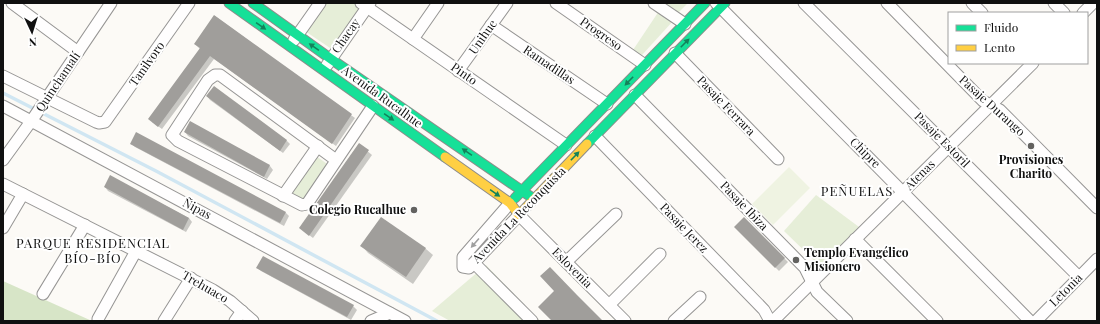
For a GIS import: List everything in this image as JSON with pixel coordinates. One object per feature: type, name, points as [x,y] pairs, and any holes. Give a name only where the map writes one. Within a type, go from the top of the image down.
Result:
[{"type":"street","points":[[12,3],[78,52]]},
{"type":"street","name":"Tanilvoro","points":[[45,101],[96,122],[102,123],[108,120],[189,3]]},
{"type":"street","name":"Avenida Rucalhue","points":[[229,3],[510,203],[519,214]]},
{"type":"street","name":"Avenida Rucalhue","points":[[253,3],[298,36],[534,199]]},
{"type":"street","points":[[290,46],[320,3]]},
{"type":"street","points":[[413,39],[438,3]]},
{"type":"street","name":"Unihue","points":[[458,71],[506,3]]},
{"type":"street","name":"Progreso","points":[[556,3],[645,65]]},
{"type":"street","points":[[654,3],[685,24]]},
{"type":"street","name":"Avenida La Reconquista","points":[[705,3],[510,203],[463,257],[463,267],[469,268],[474,263],[519,214],[721,5]]},
{"type":"street","name":"Pasaje Estoril","points":[[804,3],[1079,277]]},
{"type":"street","name":"Pasaje Durango","points":[[887,3],[983,101],[1000,110],[1097,208]]},
{"type":"street","points":[[972,3],[981,12]]},
{"type":"street","points":[[1054,3],[1063,12]]},
{"type":"street","points":[[1084,12],[1093,3]]},
{"type":"street","name":"Quinchamalí","points":[[3,160],[33,119],[109,4]]},
{"type":"street","name":"Pinto","points":[[366,4],[458,71],[566,145]]},
{"type":"street","name":"Chacay","points":[[323,70],[366,4]]},
{"type":"street","name":"Chipre","points":[[721,5],[902,192],[1030,321]]},
{"type":"street","name":"Ramadillas","points":[[491,25],[606,104]]},
{"type":"street","name":"Pasaje Ferrara","points":[[675,54],[778,159]]},
{"type":"street","name":"Atenas","points":[[771,321],[1031,64]]},
{"type":"street","points":[[336,160],[220,75],[215,75],[208,80],[172,135],[178,141],[302,205],[307,204],[373,106]]},
{"type":"street","points":[[3,76],[45,101]]},
{"type":"street","name":"Pasaje Ibiza","points":[[635,95],[805,268],[817,292],[847,321]]},
{"type":"street","name":"Ñipas","points":[[3,106],[33,119],[405,321]]},
{"type":"street","name":"Pasaje Jerez","points":[[595,136],[764,310],[771,321]]},
{"type":"street","points":[[283,196],[318,146]]},
{"type":"street","name":"Trehuaco","points":[[3,184],[191,278],[221,295],[254,321]]},
{"type":"street","points":[[3,228],[23,194]]},
{"type":"street","name":"Eslovenia","points":[[519,214],[625,321]]},
{"type":"street","points":[[566,262],[616,214]]},
{"type":"street","points":[[43,294],[85,225]]},
{"type":"street","points":[[855,239],[937,321]]},
{"type":"street","points":[[98,319],[136,251]]},
{"type":"street","points":[[609,304],[660,254]]},
{"type":"street","name":"Letonia","points":[[1036,321],[1097,259]]},
{"type":"street","points":[[474,263],[532,321]]},
{"type":"street","points":[[164,321],[191,278]]},
{"type":"street","points":[[674,321],[700,297]]},
{"type":"street","points":[[235,321],[242,311]]},
{"type":"street","points":[[371,321],[390,313]]},
{"type":"green space","points":[[324,3],[353,3],[358,6],[360,11],[333,50],[305,31]]},
{"type":"green space","points":[[664,3],[688,3],[678,13]]},
{"type":"green space","points":[[659,11],[673,21],[642,55],[633,50]]},
{"type":"green space","points":[[316,156],[330,166],[307,200],[300,200],[290,194]]},
{"type":"green space","points":[[789,167],[810,188],[773,225],[752,204]]},
{"type":"green space","points":[[816,195],[859,227],[820,266],[784,231]]},
{"type":"green space","points":[[486,265],[540,321],[450,321],[432,311]]},
{"type":"green space","points":[[3,281],[92,321],[3,321]]},
{"type":"building","points":[[214,15],[352,114],[332,144],[210,56],[158,127],[148,119],[200,48],[194,44]]},
{"type":"building","points":[[214,86],[287,140],[280,151],[206,96]]},
{"type":"building","points":[[190,121],[270,165],[264,177],[184,132]]},
{"type":"building","points":[[136,132],[286,212],[280,223],[130,144]]},
{"type":"building","points":[[359,143],[369,150],[309,236],[299,228]]},
{"type":"building","points":[[110,175],[189,218],[183,230],[104,187]]},
{"type":"building","points":[[381,217],[426,248],[406,277],[360,246]]},
{"type":"building","points":[[744,217],[785,258],[775,268],[734,227]]},
{"type":"building","points":[[263,256],[354,305],[347,317],[256,268]]},
{"type":"building","points":[[550,267],[603,321],[552,321],[538,307],[554,291],[540,276]]},
{"type":"waterway","points":[[3,93],[156,171],[437,321]]},
{"type":"traffic: fast","points":[[229,3],[445,157]]},
{"type":"traffic: fast","points":[[253,3],[331,59],[534,199]]},
{"type":"traffic: fast","points":[[515,198],[705,3]]},
{"type":"traffic: fast","points":[[587,144],[725,3]]},
{"type":"traffic: slow","points":[[445,157],[510,203],[519,215],[587,144]]},
{"type":"place","name":"Provisiones Charito","points":[[1031,146]]},
{"type":"place","name":"Colegio Rucalhue","points":[[414,210]]},
{"type":"place","name":"Templo Evangélico Misionero","points":[[796,260]]},
{"type":"district","name":"PEÑUELAS","points":[[857,191]]},
{"type":"district","name":"PARQUE RESIDENCIAL BÍO-BÍO","points":[[93,250]]}]
